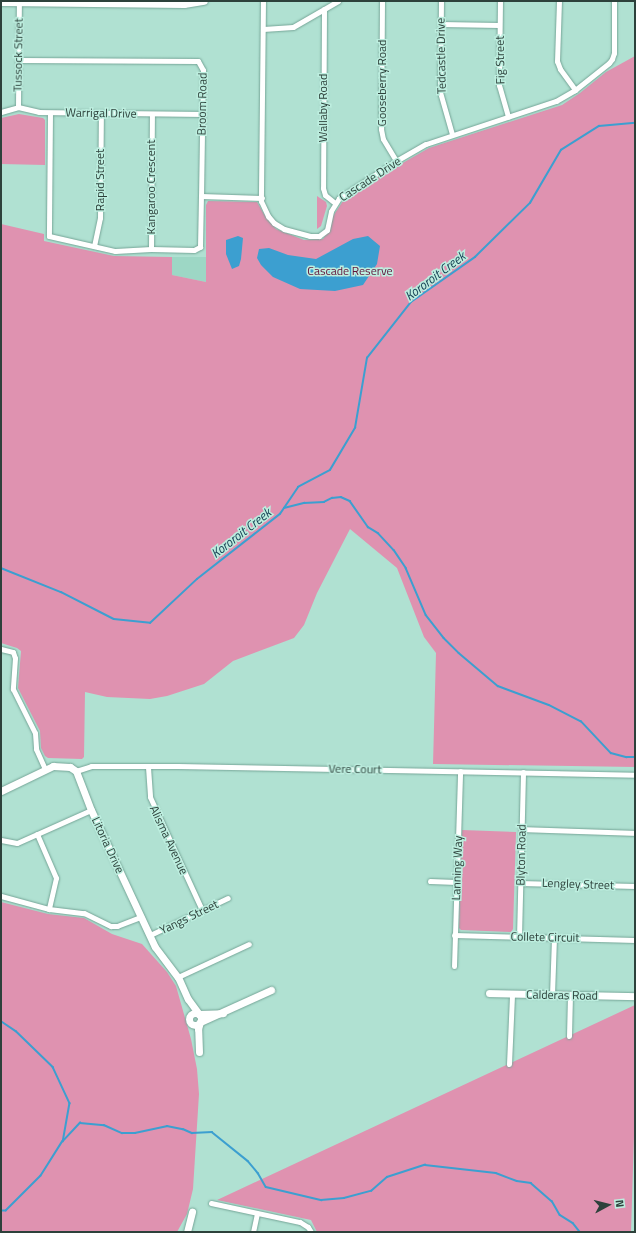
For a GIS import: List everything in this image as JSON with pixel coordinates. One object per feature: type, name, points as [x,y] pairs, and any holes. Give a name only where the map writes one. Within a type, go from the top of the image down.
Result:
[{"type":"street","points":[[1,2],[144,2],[184,4],[203,1]]},
{"type":"street","name":"Cascade Drive","points":[[263,1],[262,198],[264,208],[274,223],[284,228],[310,236],[319,236],[326,230],[335,203],[339,198],[396,161],[426,144],[452,134],[556,101],[575,90],[612,59],[614,53],[614,1]]},
{"type":"street","points":[[263,29],[293,27],[338,1]]},
{"type":"street","name":"Gooseberry Road","points":[[382,1],[381,129],[383,139],[396,161]]},
{"type":"street","name":"Tedcastle Drive","points":[[441,1],[440,92],[452,134]]},
{"type":"street","name":"Fig Street","points":[[500,1],[499,85],[508,117]]},
{"type":"street","points":[[559,1],[557,61],[560,69],[575,90]]},
{"type":"street","name":"Tussock Street","points":[[18,107],[19,2]]},
{"type":"street","name":"Wallaby Road","points":[[324,9],[323,188],[325,195],[335,203]]},
{"type":"street","points":[[440,24],[499,25]]},
{"type":"street","name":"Broom Road","points":[[18,60],[198,62],[203,70],[200,247],[194,250],[151,249]]},
{"type":"street","name":"Warrigal Drive","points":[[1,112],[18,107],[50,113],[202,114]]},
{"type":"street","name":"Kangaroo Crescent","points":[[50,113],[49,236],[115,251],[151,249],[152,114]]},
{"type":"street","name":"Rapid Street","points":[[94,246],[100,218],[101,113]]},
{"type":"street","points":[[201,196],[262,198]]},
{"type":"street","points":[[1,649],[13,652],[15,658],[13,689],[35,733],[36,750],[45,769]]},
{"type":"street","points":[[2,789],[53,766],[70,767],[76,771]]},
{"type":"street","name":"Vere Court","points":[[76,771],[91,766],[635,775]]},
{"type":"street","name":"Alisma Avenue","points":[[148,767],[150,797],[202,910]]},
{"type":"street","name":"Litoria Drive","points":[[76,771],[91,810],[155,948],[178,977],[192,1005],[201,1018],[198,1029],[199,1052],[189,1021],[183,988]]},
{"type":"street","name":"Lanning Way","points":[[454,966],[460,771]]},
{"type":"street","name":"Blyton Road","points":[[519,937],[523,772]]},
{"type":"street","points":[[1,840],[17,843],[91,810]]},
{"type":"street","points":[[522,828],[635,833]]},
{"type":"street","points":[[37,834],[56,878],[50,909]]},
{"type":"street","points":[[430,881],[456,882]]},
{"type":"street","name":"Lengley Street","points":[[520,883],[635,886]]},
{"type":"street","points":[[1,896],[50,909],[84,913],[111,926],[117,926],[141,917]]},
{"type":"street","name":"Yangs Street","points":[[150,935],[228,898]]},
{"type":"street","name":"Collete Circuit","points":[[454,935],[635,940]]},
{"type":"street","points":[[552,995],[554,938]]},
{"type":"street","points":[[178,977],[249,944]]},
{"type":"street","points":[[191,1024],[195,1026],[200,1022],[223,1013],[271,990]]},
{"type":"street","name":"Calderas Road","points":[[489,993],[635,996]]},
{"type":"street","points":[[509,1064],[507,1054],[512,994]]},
{"type":"street","points":[[569,1036],[570,995]]},
{"type":"street","points":[[189,1017],[193,1013],[223,1013]]},
{"type":"street","points":[[211,1204],[300,1222],[308,1227],[311,1232]]},
{"type":"street","points":[[187,1232],[192,1212]]},
{"type":"street","points":[[253,1232],[257,1213]]},
{"type":"shaded area","points":[[172,257],[206,257],[206,282],[172,275]]},
{"type":"green space","name":"Cascade Reserve","points":[[635,56],[635,767],[433,764],[436,653],[424,637],[397,568],[350,529],[317,593],[304,625],[294,638],[233,661],[204,684],[167,696],[150,699],[107,697],[85,692],[84,757],[82,759],[48,758],[45,756],[41,748],[40,731],[18,688],[21,651],[17,648],[1,643],[1,224],[44,234],[44,241],[114,256],[172,257],[172,275],[206,282],[206,205],[208,201],[257,202],[276,229],[304,240],[323,239],[329,230],[333,216],[345,198],[359,188],[429,148],[562,105],[580,93],[606,72]]},
{"type":"green space","points":[[19,114],[43,118],[45,120],[45,165],[1,164],[1,118]]},
{"type":"green space","points":[[317,196],[326,202],[327,206],[321,226],[317,229]]},
{"type":"green space","points":[[462,830],[516,832],[513,929],[511,932],[461,930],[459,928]]},
{"type":"green space","points":[[1,902],[48,914],[84,918],[112,934],[142,944],[167,972],[176,986],[191,1039],[197,1069],[199,1094],[193,1189],[187,1214],[177,1232],[1,1232]]},
{"type":"green space","points":[[635,1005],[635,1103],[631,1232],[317,1232],[311,1220],[217,1200]]},
{"type":"water","points":[[238,236],[243,238],[241,259],[239,266],[232,269],[226,254],[226,240]]},
{"type":"water","points":[[368,236],[380,246],[377,264],[363,285],[335,291],[300,289],[273,277],[261,265],[257,258],[259,249],[269,248],[288,255],[316,259],[353,239]]},
{"type":"waterway","name":"Kororoit Creek","points":[[1,568],[61,592],[114,619],[150,623],[197,579],[280,514],[298,487],[330,470],[355,428],[367,358],[411,302],[475,257],[530,203],[561,150],[599,126],[635,123]]},
{"type":"waterway","points":[[284,508],[304,503],[324,502],[332,498],[341,497],[350,501],[368,527],[378,533],[394,550],[406,568],[426,615],[444,638],[459,653],[498,686],[549,705],[581,721],[611,753],[626,757],[635,757]]},
{"type":"waterway","name":"Kororoit Creek","points":[[1,1021],[16,1031],[53,1067],[70,1103],[63,1141],[41,1176],[6,1211],[1,1211]]},
{"type":"waterway","points":[[63,1141],[80,1123],[104,1125],[122,1133],[135,1133],[167,1126],[183,1129],[192,1133],[212,1132],[248,1161],[258,1173],[266,1187],[321,1200],[344,1198],[371,1191],[387,1177],[425,1165],[496,1173],[517,1181],[531,1183],[552,1201],[560,1215],[573,1223],[580,1232]]}]
